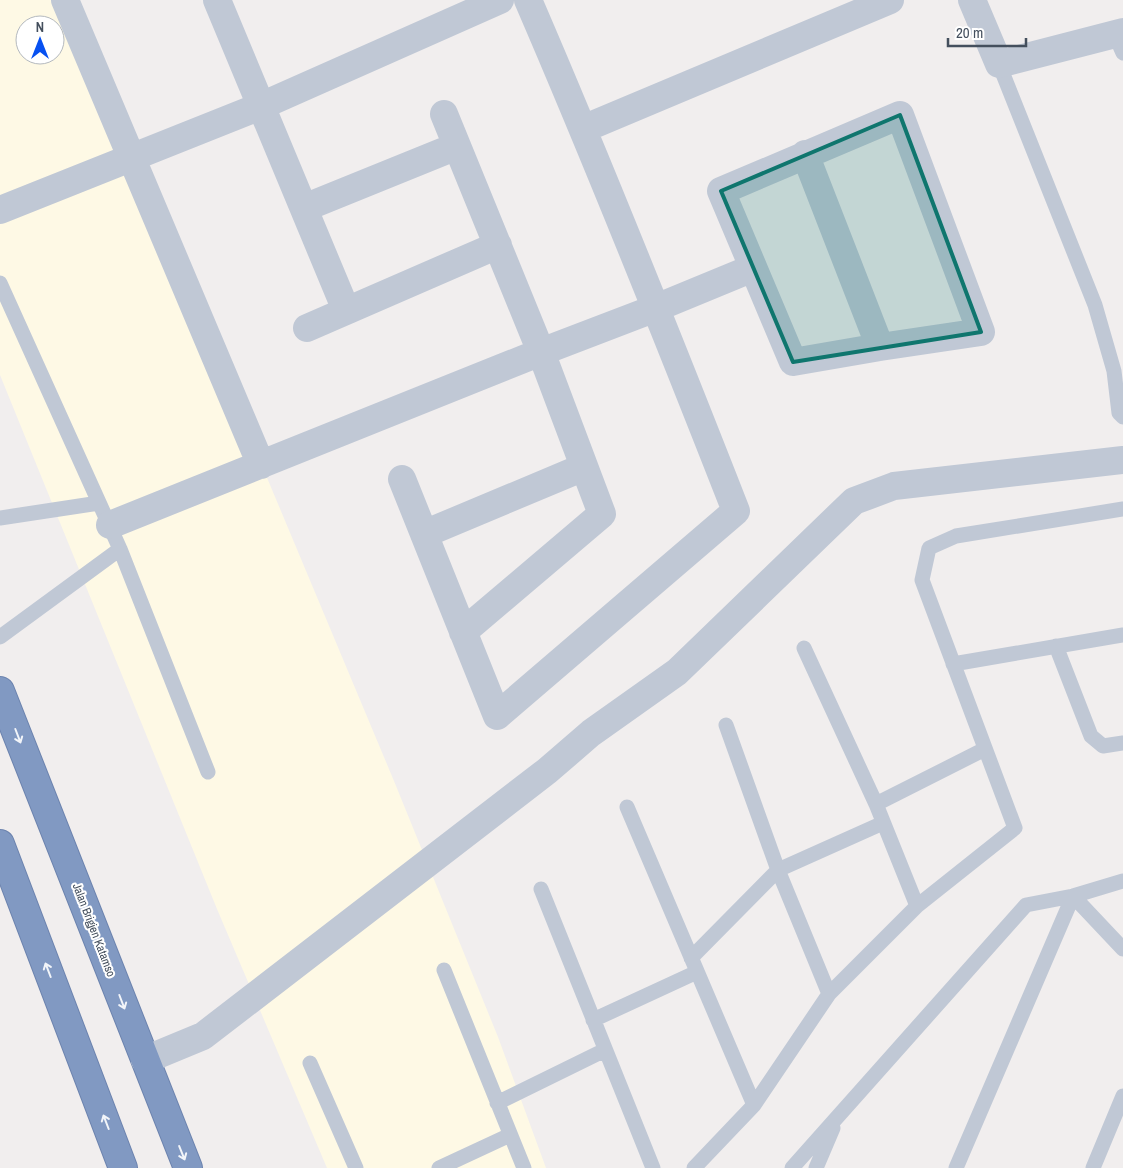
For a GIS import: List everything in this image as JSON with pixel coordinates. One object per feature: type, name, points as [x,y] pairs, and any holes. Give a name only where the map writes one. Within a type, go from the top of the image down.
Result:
[{"type":"highway","name":"Jalan Brigjen Katamso","points":[[0,691],[188,1168]]},
{"type":"highway","points":[[0,844],[6,874],[123,1168]]},
{"type":"street","points":[[65,0],[260,465]]},
{"type":"street","points":[[217,0],[346,310]]},
{"type":"street","points":[[0,210],[260,106],[500,0]]},
{"type":"street","points":[[402,479],[497,716],[736,511],[656,308],[528,0]]},
{"type":"street","points":[[583,129],[890,0]]},
{"type":"street","points":[[972,0],[999,64],[1120,40]]},
{"type":"street","points":[[444,114],[498,245],[602,514],[463,632]]},
{"type":"street","points":[[900,115],[981,332],[793,362],[752,268],[722,191],[900,115]]},
{"type":"street","points":[[304,208],[456,146]]},
{"type":"street","points":[[805,154],[880,347]]},
{"type":"street","points":[[307,328],[498,245]]},
{"type":"street","points":[[110,526],[752,268]]},
{"type":"street","points":[[145,1060],[203,1036],[548,771],[590,733],[677,672],[854,501],[894,486],[1123,460]]},
{"type":"street","points":[[424,534],[584,467]]},
{"type":"lane","points":[[999,64],[1096,305],[1114,371],[1119,413],[1123,416]]},
{"type":"lane","points":[[0,283],[110,526],[208,772]]},
{"type":"lane","points":[[694,1168],[754,1105],[829,994],[917,906],[1015,828],[922,580],[929,548],[956,536],[1123,509]]},
{"type":"lane","points":[[0,518],[110,526]]},
{"type":"lane","points":[[0,637],[110,526]]},
{"type":"lane","points":[[953,664],[1056,646],[1123,638]]},
{"type":"lane","points":[[1056,646],[1091,736],[1103,746],[1123,743]]},
{"type":"lane","points":[[804,648],[876,804],[917,906]]},
{"type":"lane","points":[[726,725],[778,870],[829,994]]},
{"type":"lane","points":[[876,804],[985,749]]},
{"type":"lane","points":[[627,807],[754,1105]]},
{"type":"lane","points":[[593,1020],[694,965],[778,870],[884,823]]},
{"type":"lane","points":[[792,1168],[1026,905],[1074,896],[1123,881]]},
{"type":"lane","points":[[540,889],[653,1168]]},
{"type":"lane","points":[[1074,896],[1123,949]]},
{"type":"lane","points":[[956,1168],[1074,896]]},
{"type":"lane","points":[[444,970],[524,1168]]},
{"type":"lane","points":[[497,1103],[605,1050]]},
{"type":"lane","points":[[310,1063],[356,1168]]},
{"type":"lane","points":[[1093,1168],[1123,1096]]},
{"type":"lane","points":[[816,1168],[837,1117]]},
{"type":"lane","points":[[439,1168],[510,1135]]},
{"type":"highlighted area","points":[[900,115],[981,332],[793,362],[721,191]]},
{"type":"shaded area","points":[[0,0],[67,0],[394,781],[498,1037],[546,1168],[327,1168],[217,909],[0,375]]}]
